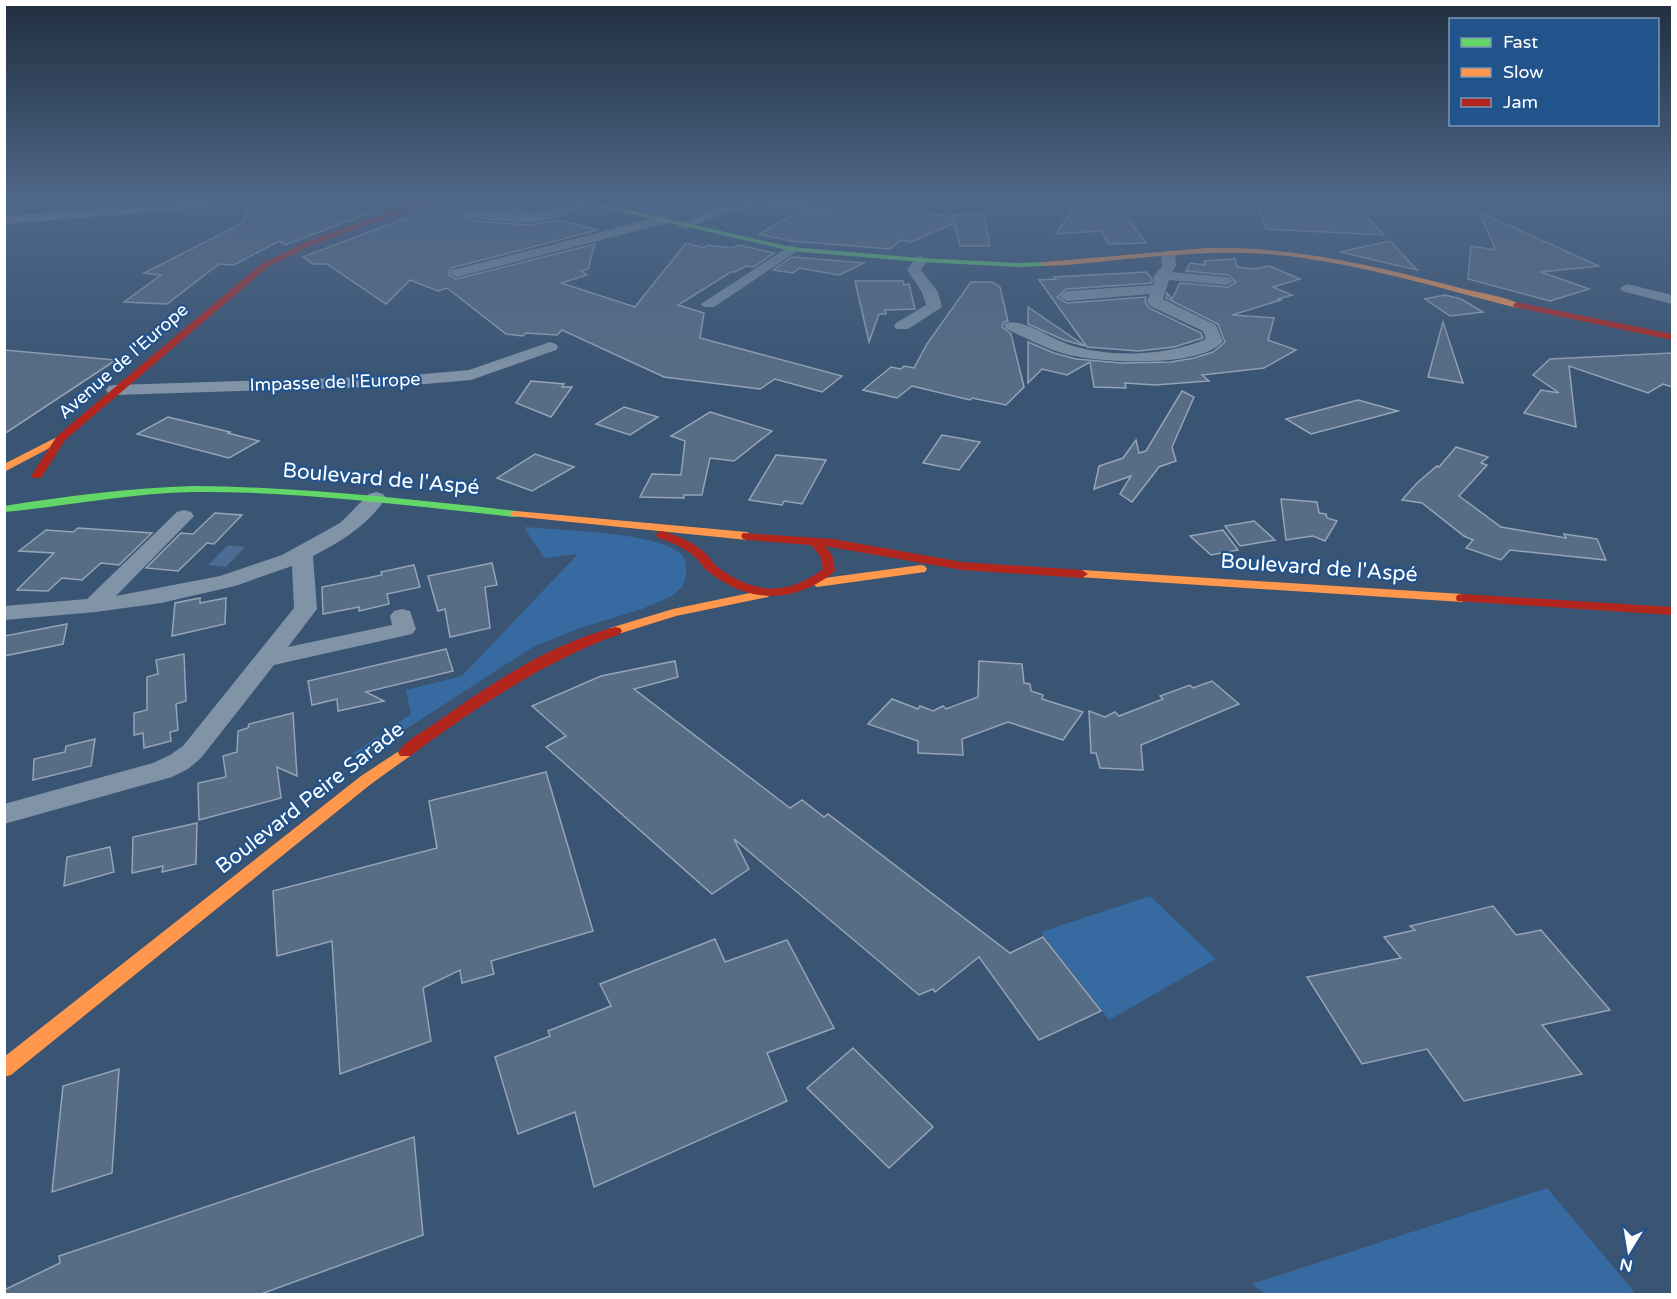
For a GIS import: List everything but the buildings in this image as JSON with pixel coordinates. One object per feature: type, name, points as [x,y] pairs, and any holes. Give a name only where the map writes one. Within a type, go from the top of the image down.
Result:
[{"type":"street","name":"Avenue de l'Europe","points":[[5,509],[37,495],[44,484],[37,476],[61,438],[115,390],[255,273],[273,261]]},
{"type":"street","points":[[457,273],[505,261]]},
{"type":"street","points":[[709,304],[774,261]]},
{"type":"street","points":[[902,326],[934,307],[935,299],[929,289],[919,280],[914,270],[921,261]]},
{"type":"street","points":[[933,261],[1018,265],[1103,261]]},
{"type":"street","points":[[1012,326],[1068,350],[1111,356],[1159,355],[1201,349],[1215,341],[1210,328],[1155,303],[1154,298],[1169,266],[1169,261]]},
{"type":"street","points":[[1331,261],[1549,313],[1672,337]]},
{"type":"street","points":[[1067,296],[1160,283],[1188,276],[1227,281]]},
{"type":"street","points":[[1628,288],[1672,300]]},
{"type":"street","name":"Impasse de l'Europe","points":[[115,390],[402,381],[471,375],[550,347]]},
{"type":"street","name":"Avenue de l'Europe","points":[[4,469],[61,438]]},
{"type":"street","points":[[4,476],[20,474],[37,476]]},
{"type":"street","name":"Boulevard de l'Aspé","points":[[65,487],[117,493]]},
{"type":"street","name":"Boulevard de l'Aspé","points":[[5,509],[117,493],[194,489],[255,490],[376,498],[641,527],[833,543],[962,566],[1672,611]]},
{"type":"street","points":[[4,613],[172,595],[261,570],[302,556],[349,526],[376,498]]},
{"type":"street","points":[[94,605],[184,516]]},
{"type":"street","name":"Boulevard de l'Aspé","points":[[641,527],[679,542],[712,561],[736,584],[764,594],[792,592],[817,583],[962,566]]},
{"type":"street","points":[[712,561],[751,537]]},
{"type":"street","points":[[816,543],[825,555],[829,570],[817,583]]},
{"type":"street","points":[[4,814],[162,770],[179,762],[192,752],[306,609],[302,556]]},
{"type":"street","name":"Boulevard Peire Sarade","points":[[674,613],[692,594]]},
{"type":"street","name":"Boulevard Peire Sarade","points":[[4,1069],[366,780],[476,699],[546,658],[596,637],[674,613],[764,594]]},
{"type":"street","points":[[267,659],[404,629],[402,616]]},
{"type":"shaded area","points":[[524,527],[631,537],[671,547],[682,555],[686,562],[683,586],[672,596],[642,609],[580,628],[533,647],[366,755],[352,754],[411,714],[406,690],[462,676],[578,554],[544,558]]},
{"type":"shaded area","points":[[228,545],[245,547],[226,567],[208,565]]},
{"type":"shaded area","points":[[1150,896],[1216,959],[1109,1020],[1041,932]]},
{"type":"shaded area","points":[[1547,1188],[1636,1294],[1265,1294],[1252,1284]]},
{"type":"traffic: fast","points":[[933,261],[1044,264]]},
{"type":"traffic: fast","points":[[5,509],[147,491],[234,489],[355,497],[516,514]]},
{"type":"traffic: slow","points":[[1044,264],[1094,261]]},
{"type":"traffic: slow","points":[[1331,261],[1375,269],[1517,305]]},
{"type":"traffic: slow","points":[[4,469],[57,440]]},
{"type":"traffic: slow","points":[[516,514],[747,536]]},
{"type":"traffic: slow","points":[[817,583],[921,569]]},
{"type":"traffic: slow","points":[[1082,574],[1462,598]]},
{"type":"traffic: slow","points":[[615,631],[673,613],[764,594]]},
{"type":"traffic: slow","points":[[4,1069],[366,780],[405,752]]},
{"type":"traffic: jam","points":[[37,476],[61,438],[264,266],[275,261]]},
{"type":"traffic: jam","points":[[1517,305],[1672,337]]},
{"type":"traffic: jam","points":[[662,535],[691,548],[713,569],[730,580],[744,587],[773,593],[801,588],[829,570],[826,555],[816,543]]},
{"type":"traffic: jam","points":[[747,536],[833,543],[962,566],[1082,574]]},
{"type":"traffic: jam","points":[[1462,598],[1672,611]]},
{"type":"traffic: jam","points":[[405,752],[480,699],[531,668],[586,641],[615,631]]}]
